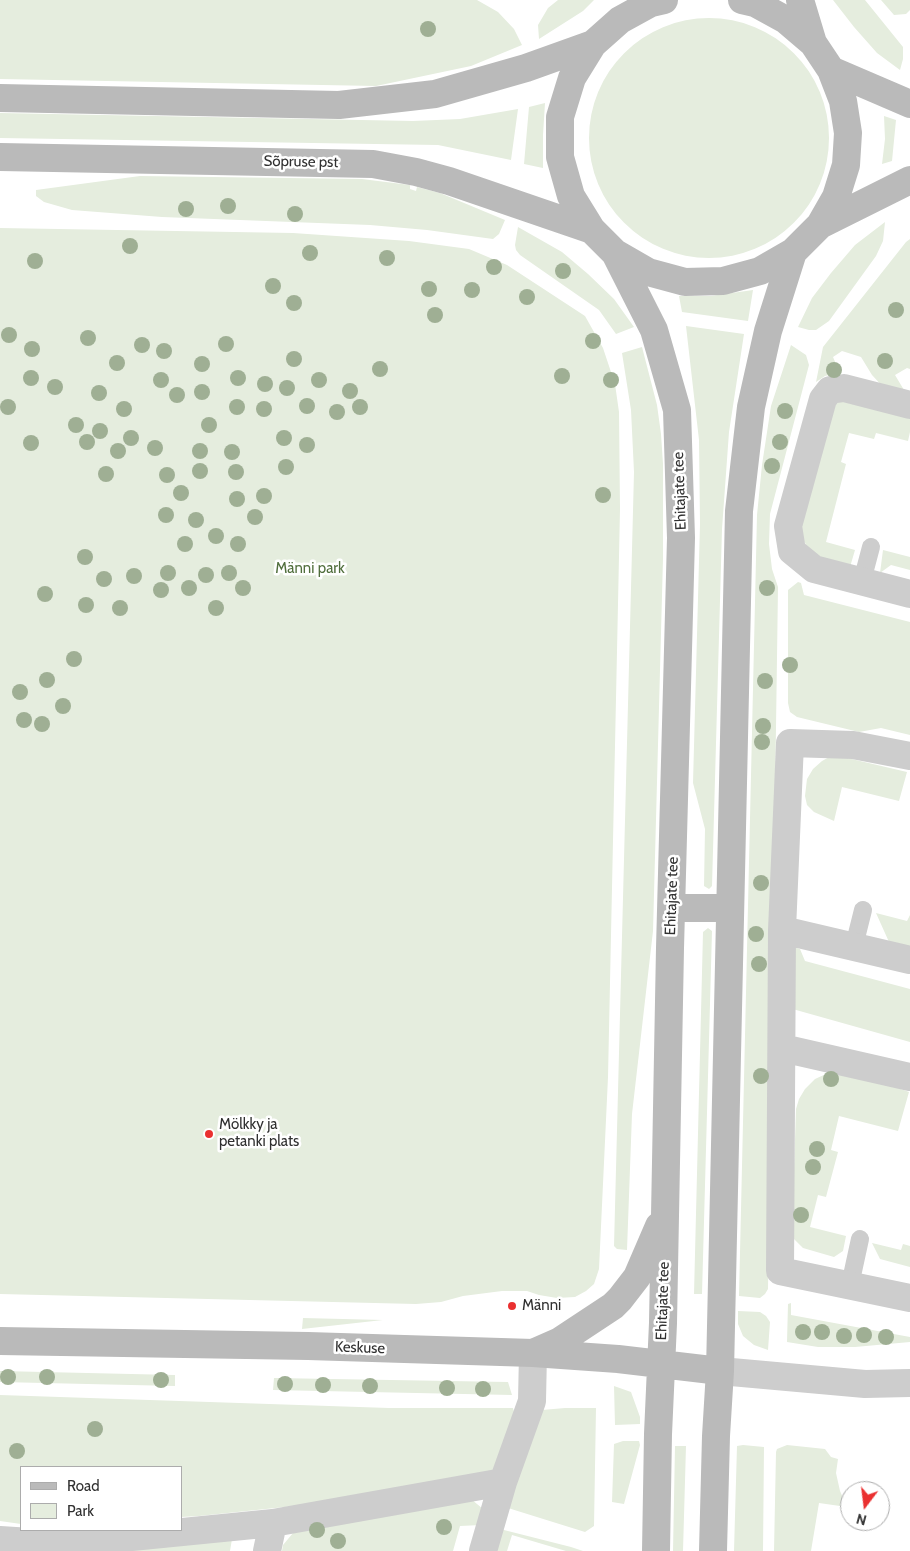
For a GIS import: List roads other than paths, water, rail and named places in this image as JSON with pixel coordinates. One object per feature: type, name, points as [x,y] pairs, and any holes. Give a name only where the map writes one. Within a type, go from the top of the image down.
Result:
[{"type":"main road","points":[[664,0],[626,10],[593,44],[572,78],[560,117],[560,157],[570,196],[592,230],[615,253],[648,272],[685,282],[723,282],[760,271],[793,252],[820,225],[836,197],[846,165],[848,133],[844,101],[831,70],[813,43],[786,20],[755,3],[742,0]]},
{"type":"main road","points":[[800,0],[813,43]]},
{"type":"main road","points":[[0,98],[339,105],[435,94],[526,68],[593,44]]},
{"type":"main road","points":[[831,70],[910,104]]},
{"type":"main road","name":"Sõpruse pst","points":[[0,157],[373,164],[416,172],[449,181],[592,230]]},
{"type":"main road","points":[[820,225],[910,180]]},
{"type":"main road","points":[[713,1551],[720,1371],[739,511],[750,407],[768,331],[793,252]]},
{"type":"main road","name":"Ehitajate tee","points":[[615,253],[654,330],[677,410],[681,538],[656,1551]]},
{"type":"main road","points":[[672,908],[730,908]]},
{"type":"main road","points":[[533,1353],[560,1341],[620,1299],[637,1277],[649,1252],[665,1208]]},
{"type":"main road","name":"Keskuse","points":[[0,1341],[308,1346],[533,1353],[578,1355],[720,1371]]},
{"type":"street","points":[[910,405],[844,388],[830,390],[823,399],[788,526],[792,551],[814,570],[910,594]]},
{"type":"street","points":[[910,756],[852,745],[790,742],[782,930],[780,1271],[910,1298]]},
{"type":"street","points":[[782,930],[910,960]]},
{"type":"street","points":[[782,1048],[910,1077]]},
{"type":"street","points":[[483,1551],[503,1482],[532,1401],[533,1353]]},
{"type":"street","points":[[720,1371],[865,1384],[910,1384]]},
{"type":"street","points":[[0,1540],[61,1548],[273,1523],[503,1482]]},
{"type":"street","points":[[267,1551],[273,1523]]},
{"type":"lane","points":[[862,581],[871,547]]},
{"type":"lane","points":[[854,946],[863,910]]},
{"type":"lane","points":[[850,1285],[860,1240]]},
{"type":"place","name":"Mölkky ja petanki plats","points":[[209,1134]]},
{"type":"place","name":"Männi","points":[[512,1306]]},
{"type":"park label","name":"Männi park","points":[[310,569]]}]
